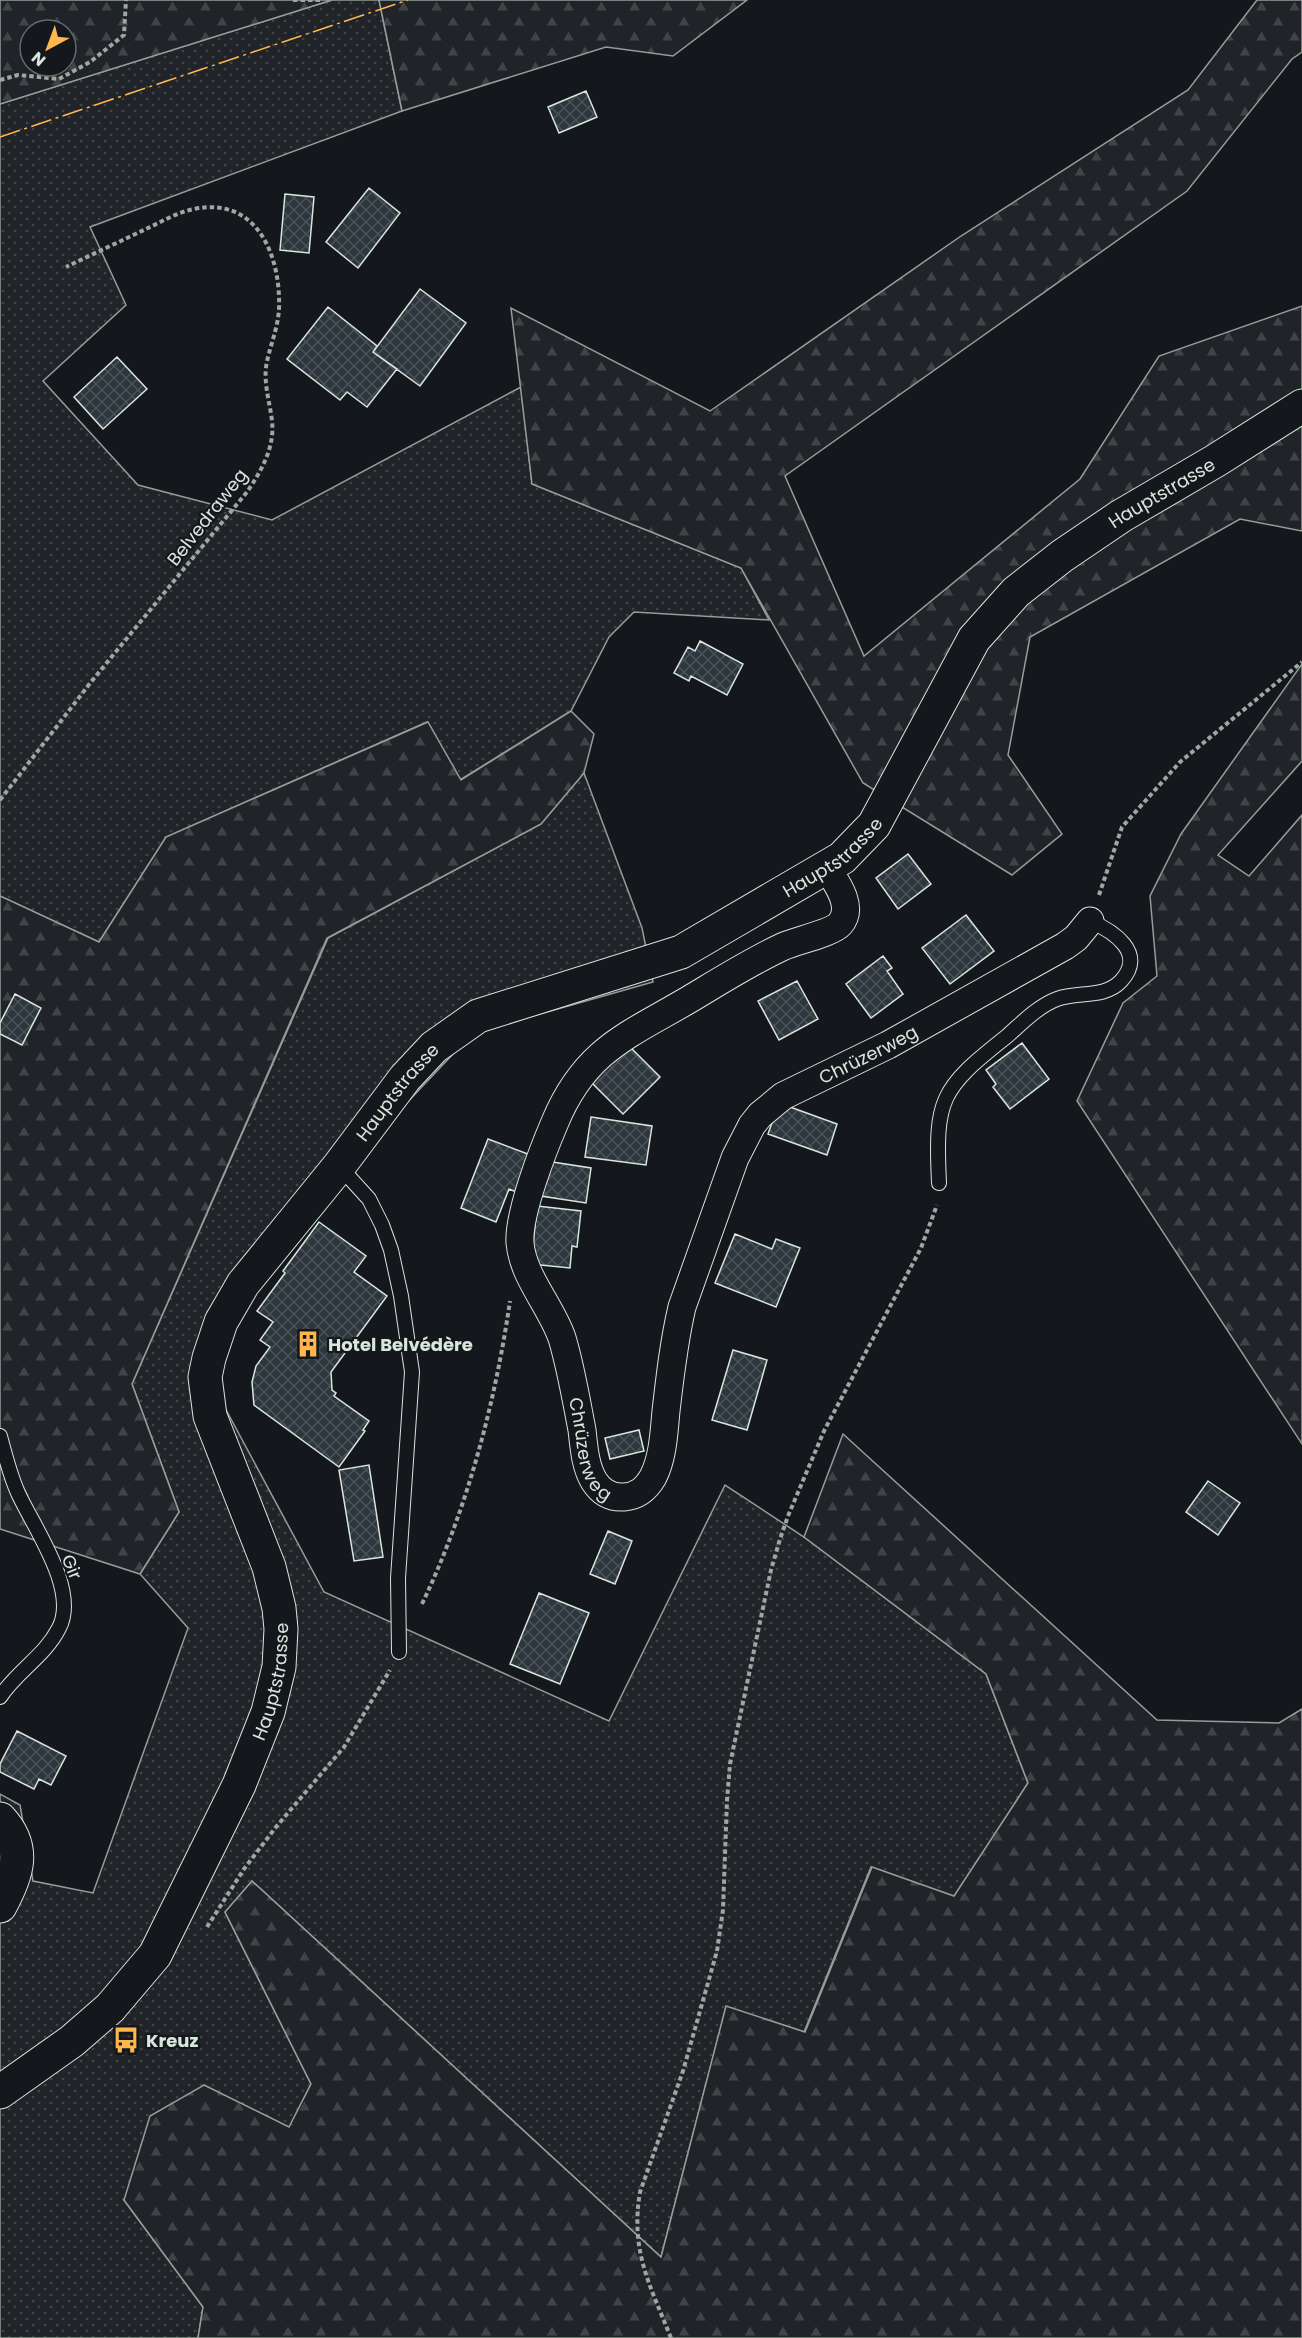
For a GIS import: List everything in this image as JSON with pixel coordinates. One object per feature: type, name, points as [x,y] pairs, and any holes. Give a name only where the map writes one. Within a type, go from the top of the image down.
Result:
[{"type":"main road","name":"Hauptstrasse","points":[[0,2092],[72,2041],[110,2008],[155,1954],[185,1897],[258,1743],[275,1690],[281,1629],[279,1608],[262,1547],[210,1416],[205,1377],[221,1322],[243,1284],[339,1166],[399,1086],[434,1047],[478,1016],[681,952],[842,858],[874,825],[974,639],[1016,592],[1062,556],[1121,516],[1215,461],[1302,406]]},
{"type":"main road","points":[[0,1819],[13,1837],[17,1862],[15,1874],[0,1906]]},
{"type":"street","name":"Chrüzerweg","points":[[827,868],[844,900],[846,910],[839,925],[832,930],[799,939],[762,957],[612,1044],[594,1060],[573,1087],[563,1103],[547,1141],[522,1221],[520,1245],[530,1274],[553,1317],[566,1352],[588,1467],[600,1489],[608,1495],[632,1497],[644,1490],[658,1466],[682,1307],[735,1158],[743,1139],[760,1114],[783,1096],[888,1045],[1065,946],[1076,938],[1090,921]]},
{"type":"lane","points":[[939,1183],[937,1137],[939,1119],[943,1102],[961,1074],[1044,1006],[1070,995],[1095,994],[1110,989],[1127,973],[1130,961],[1127,948],[1119,937],[1090,921]]},
{"type":"lane","points":[[339,1166],[369,1199],[391,1250],[412,1372],[398,1578],[399,1652]]},
{"type":"lane","name":"Gir","points":[[0,1436],[16,1490],[62,1585],[65,1607],[61,1626],[48,1646],[22,1670],[0,1697]]},
{"type":"path","points":[[0,80],[18,75],[59,79],[90,62],[124,35],[126,0]]},
{"type":"path","points":[[293,0],[320,0]]},
{"type":"path","name":"Belvedraweg","points":[[0,800],[91,682],[247,492],[265,461],[273,432],[266,372],[278,316],[278,298],[268,246],[259,231],[243,216],[220,208],[195,208],[167,218],[66,267]]},
{"type":"path","points":[[1090,921],[1122,827],[1180,762],[1302,662]]},
{"type":"path","points":[[671,2338],[638,2250],[637,2212],[640,2192],[680,2080],[717,1952],[723,1910],[730,1764],[771,1570],[788,1516],[824,1431],[921,1248],[937,1206],[939,1183]]},
{"type":"green space","points":[[0,0],[332,0],[0,104]]},
{"type":"green space","points":[[332,0],[379,0],[402,111],[90,227],[126,305],[43,381],[138,485],[272,520],[521,387],[532,484],[741,568],[769,620],[634,612],[609,637],[571,711],[460,780],[427,722],[166,837],[99,942],[0,896],[0,104]]},
{"type":"green space","points":[[379,0],[747,0],[673,56],[606,47],[402,111]]},
{"type":"green space","points":[[1257,0],[1302,0],[1302,52],[1292,59],[1187,191],[785,476],[864,656],[1080,479],[1159,356],[1302,306],[1302,531],[1240,519],[1030,637],[1008,755],[1062,834],[1012,875],[863,783],[741,568],[532,484],[511,308],[710,411],[961,236],[1188,90]]},
{"type":"green space","points":[[1302,664],[1302,761],[1218,855],[1249,876],[1302,815],[1302,1444],[1077,1101],[1123,1003],[1157,976],[1150,896],[1181,834]]},
{"type":"green space","points":[[571,711],[594,734],[584,773],[541,824],[327,938],[132,1384],[179,1512],[140,1574],[0,1529],[0,896],[99,942],[166,837],[428,722],[461,780]]},
{"type":"green space","points":[[584,773],[642,928],[653,982],[473,1033],[345,1168],[241,1292],[217,1393],[324,1592],[609,1721],[725,1485],[804,1537],[986,1674],[1028,1783],[954,1897],[871,1867],[804,2032],[726,2007],[661,2257],[252,1881],[225,1912],[311,2084],[289,2128],[204,2085],[124,2200],[203,2307],[198,2338],[0,2338],[0,1794],[20,1805],[33,1881],[93,1893],[188,1628],[140,1574],[179,1512],[132,1384],[328,938],[541,824]]},
{"type":"green space","points":[[843,1434],[1157,1720],[1279,1723],[1302,1709],[1302,2338],[198,2338],[203,2307],[124,2200],[150,2116],[204,2085],[289,2127],[311,2084],[225,1912],[252,1881],[661,2257],[726,2006],[805,2032],[872,1867],[954,1896],[1028,1783],[986,1674],[804,1537]]},
{"type":"building","points":[[586,91],[597,117],[559,133],[548,107]]},
{"type":"building","points":[[369,188],[400,213],[358,268],[326,242]]},
{"type":"building","points":[[285,194],[314,197],[309,253],[280,250]]},
{"type":"building","points":[[420,289],[466,323],[420,386],[373,352]]},
{"type":"building","points":[[328,307],[377,346],[373,352],[397,369],[367,407],[347,392],[340,400],[287,359]]},
{"type":"building","points":[[117,357],[147,389],[103,429],[74,397]]},
{"type":"building","points":[[700,641],[743,664],[727,695],[691,676],[689,681],[674,673],[688,647],[695,651]]},
{"type":"building","points":[[908,854],[931,884],[898,909],[876,878]]},
{"type":"building","points":[[966,915],[994,951],[950,984],[922,948]]},
{"type":"building","points":[[883,956],[892,968],[887,971],[903,994],[871,1018],[846,984]]},
{"type":"building","points":[[797,981],[818,1019],[779,1040],[758,1001]]},
{"type":"building","points":[[15,994],[41,1008],[22,1045],[0,1034],[0,1023]]},
{"type":"building","points":[[623,1040],[660,1077],[623,1114],[586,1077]]},
{"type":"building","points":[[1022,1043],[1049,1079],[1010,1109],[993,1087],[996,1084],[986,1070]]},
{"type":"building","points":[[779,1103],[837,1124],[827,1155],[768,1134]]},
{"type":"building","points":[[591,1117],[652,1126],[646,1165],[585,1157]]},
{"type":"building","points":[[488,1139],[533,1156],[519,1193],[509,1189],[496,1222],[461,1208]]},
{"type":"building","points":[[546,1161],[591,1168],[586,1203],[541,1196]]},
{"type":"building","points":[[537,1206],[581,1211],[577,1247],[572,1246],[570,1268],[531,1264]]},
{"type":"building","name":"Hotel Belvédère","points":[[319,1222],[366,1256],[354,1272],[387,1296],[331,1372],[332,1390],[336,1393],[334,1396],[369,1421],[363,1430],[365,1431],[339,1467],[254,1405],[252,1382],[256,1366],[270,1347],[260,1340],[273,1322],[257,1311]]},
{"type":"building","points":[[735,1234],[772,1249],[776,1239],[800,1248],[776,1307],[715,1283]]},
{"type":"building","points":[[733,1350],[767,1360],[747,1430],[712,1420]]},
{"type":"building","points":[[639,1430],[644,1451],[610,1459],[605,1438]]},
{"type":"building","points":[[369,1465],[383,1557],[354,1561],[339,1470]]},
{"type":"building","points":[[1208,1481],[1240,1503],[1218,1535],[1186,1512]]},
{"type":"building","points":[[608,1531],[632,1541],[615,1584],[590,1574]]},
{"type":"building","points":[[539,1593],[589,1613],[560,1684],[510,1664]]},
{"type":"building","points":[[17,1731],[66,1756],[51,1785],[39,1779],[34,1789],[0,1772],[0,1764]]},
{"type":"power","points":[[0,137],[408,0]]},
{"type":"place","name":"Hotel Belvédère","points":[[308,1344]]},
{"type":"place","name":"Kreuz","points":[[126,2040]]}]
